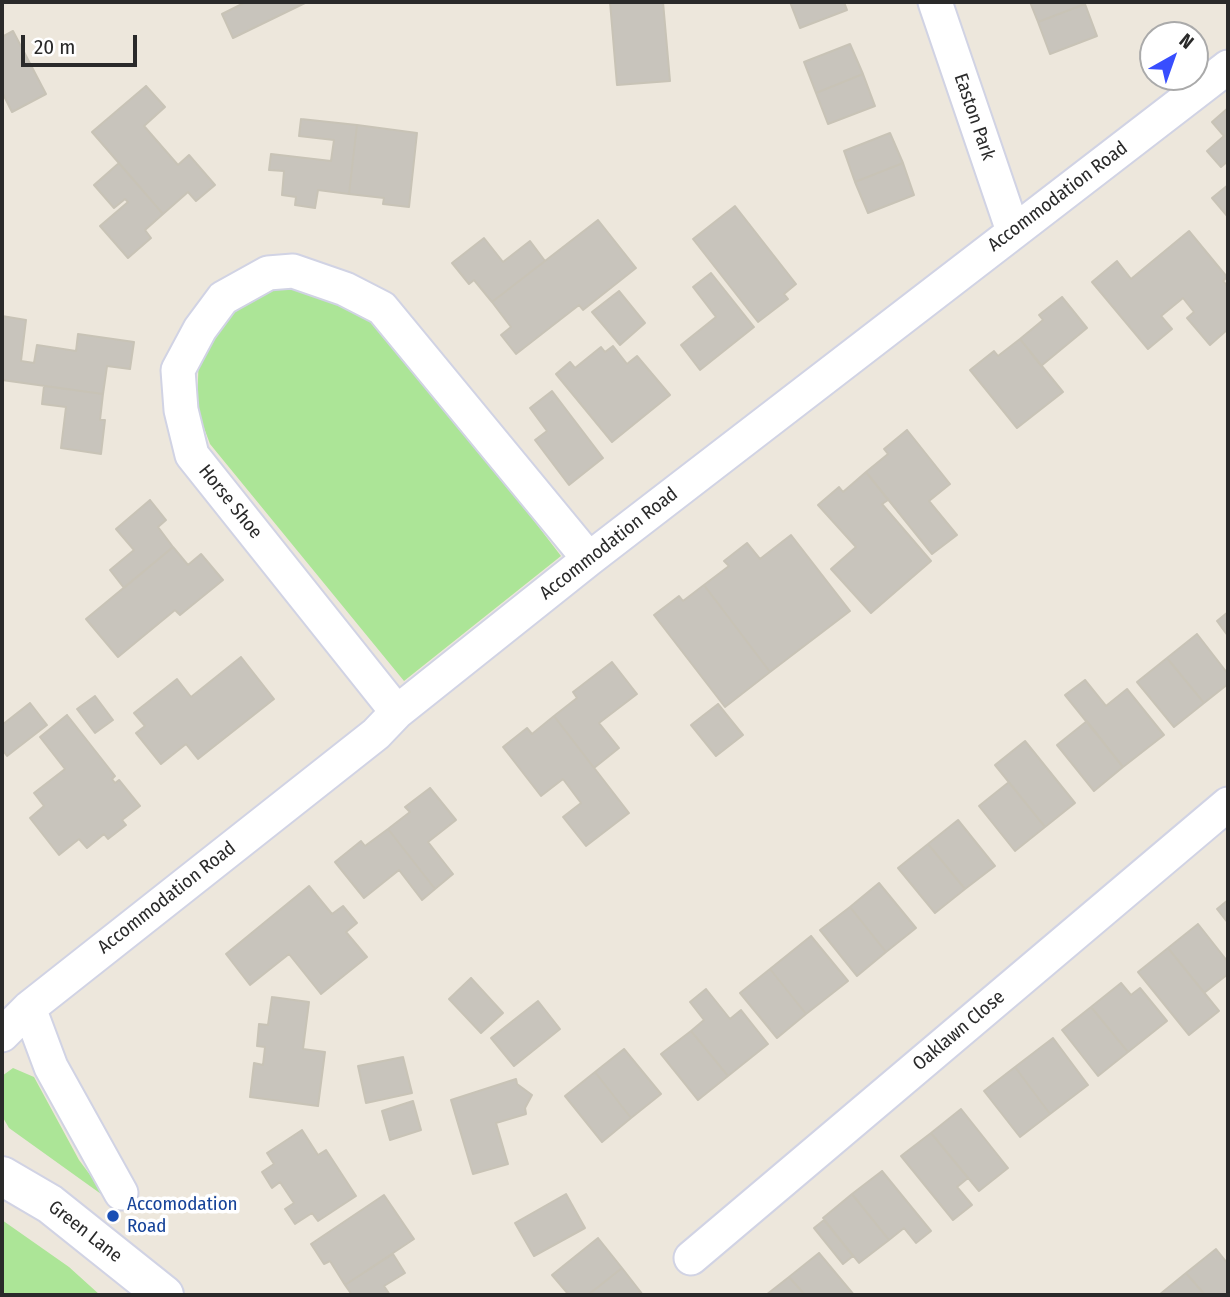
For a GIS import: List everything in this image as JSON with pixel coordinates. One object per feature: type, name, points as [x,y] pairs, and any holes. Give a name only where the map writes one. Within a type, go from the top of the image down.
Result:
[{"type":"street","name":"Easton Park","points":[[936,2],[1013,231]]},
{"type":"street","name":"Accommodation Road","points":[[2,1035],[29,1007],[376,734],[397,712],[589,559],[1228,67]]},
{"type":"street","name":"Horse Shoe","points":[[397,712],[192,455],[181,410],[178,370],[200,329],[223,298],[268,273],[293,271],[345,289],[382,308],[589,559]]},
{"type":"street","name":"Oaklawn Close","points":[[691,1258],[1228,804]]},
{"type":"street","points":[[29,1007],[51,1067],[121,1193]]},
{"type":"street","name":"Green Lane","points":[[2,1176],[50,1204],[164,1295]]},
{"type":"green space","points":[[284,287],[345,304],[382,323],[561,556],[404,681],[210,444],[197,409],[199,350],[218,321],[256,293]]},
{"type":"green space","points":[[13,1068],[34,1077],[79,1160],[108,1199],[9,1128],[2,1116],[2,1076]]},
{"type":"green space","points":[[2,1220],[69,1267],[100,1295],[2,1295]]},
{"type":"building","points":[[246,2],[307,2],[233,38],[222,14]]},
{"type":"building","points":[[610,2],[663,2],[670,81],[617,85]]},
{"type":"building","points":[[790,2],[844,2],[847,10],[800,28]]},
{"type":"building","points":[[1030,2],[1084,2],[1085,4],[1038,22]]},
{"type":"building","points":[[1085,4],[1097,36],[1050,54],[1038,22]]},
{"type":"building","points":[[13,31],[46,94],[12,112],[2,92],[2,37]]},
{"type":"building","points":[[850,44],[863,74],[816,93],[804,62]]},
{"type":"building","points":[[863,74],[875,106],[828,124],[816,93]]},
{"type":"building","points":[[146,86],[165,107],[144,126],[178,165],[189,155],[215,185],[196,201],[188,192],[163,214],[92,132]]},
{"type":"building","points":[[1228,108],[1228,161],[1221,167],[1207,151],[1224,136],[1212,122]]},
{"type":"building","points":[[301,119],[357,125],[349,194],[318,190],[315,208],[295,205],[296,197],[282,195],[284,171],[269,170],[271,154],[331,161],[334,140],[299,136]]},
{"type":"building","points":[[357,125],[417,133],[409,207],[383,204],[384,198],[349,194]]},
{"type":"building","points":[[890,133],[903,163],[855,182],[844,151]]},
{"type":"building","points":[[119,163],[163,214],[145,230],[151,238],[128,258],[100,226],[128,202],[125,199],[114,208],[94,185]]},
{"type":"building","points":[[903,163],[914,195],[868,213],[855,182]]},
{"type":"building","points":[[1228,185],[1228,217],[1212,198]]},
{"type":"building","points":[[735,206],[796,284],[784,294],[788,299],[758,322],[693,239]]},
{"type":"building","points":[[598,220],[636,268],[583,310],[579,305],[516,354],[501,335],[511,327],[492,302]]},
{"type":"building","points":[[1189,231],[1227,277],[1223,281],[1228,287],[1228,329],[1210,345],[1187,318],[1194,312],[1183,298],[1161,316],[1172,329],[1148,349],[1092,282],[1117,261],[1131,279]]},
{"type":"building","points":[[484,238],[503,262],[530,241],[545,261],[492,302],[474,280],[469,284],[452,263]]},
{"type":"building","points":[[711,273],[754,327],[700,370],[681,345],[716,317],[693,287]]},
{"type":"building","points":[[619,291],[645,323],[620,345],[592,312]]},
{"type":"building","points":[[1062,297],[1087,328],[1041,366],[1020,339],[1043,320],[1039,315]]},
{"type":"building","points":[[2,316],[26,320],[21,361],[34,363],[37,345],[76,351],[78,334],[134,342],[130,369],[107,366],[103,394],[2,380]]},
{"type":"building","points":[[1020,339],[1063,392],[1017,428],[970,370],[994,351],[998,356]]},
{"type":"building","points":[[613,346],[627,364],[637,356],[670,395],[612,442],[556,374],[570,362],[575,368],[601,347],[605,352]]},
{"type":"building","points":[[44,386],[103,394],[100,420],[105,420],[101,454],[61,448],[66,407],[42,404]]},
{"type":"building","points":[[552,391],[603,458],[569,485],[535,440],[547,431],[530,408]]},
{"type":"building","points":[[907,430],[950,484],[929,501],[957,535],[932,554],[866,472],[888,454],[884,449]]},
{"type":"building","points":[[866,472],[888,500],[882,504],[931,561],[871,613],[831,569],[856,547],[818,505],[839,487],[843,492]]},
{"type":"building","points":[[150,500],[166,520],[158,527],[173,547],[124,588],[110,570],[134,550],[116,529]]},
{"type":"building","points":[[791,535],[850,611],[770,672],[704,585],[729,566],[724,561],[747,543],[760,559]]},
{"type":"building","points":[[173,547],[188,565],[201,554],[223,580],[180,615],[175,610],[118,657],[86,619]]},
{"type":"building","points":[[704,585],[770,672],[725,707],[654,615],[679,596],[683,601]]},
{"type":"building","points":[[1228,612],[1228,636],[1217,621]]},
{"type":"building","points":[[1197,634],[1228,674],[1228,684],[1204,703],[1167,658]]},
{"type":"building","points":[[241,657],[274,699],[198,759],[186,744],[161,764],[136,733],[145,726],[134,713],[177,679],[191,697]]},
{"type":"building","points":[[1167,658],[1204,703],[1174,727],[1137,682]]},
{"type":"building","points":[[612,662],[637,694],[599,723],[619,748],[594,768],[554,716],[577,698],[573,692]]},
{"type":"building","points":[[1085,680],[1106,706],[1127,689],[1164,735],[1123,767],[1065,695]]},
{"type":"building","points":[[95,696],[113,720],[95,733],[77,709]]},
{"type":"building","points":[[30,703],[47,725],[7,756],[2,749],[2,725]]},
{"type":"building","points":[[718,704],[743,735],[716,756],[691,725]]},
{"type":"building","points":[[67,715],[115,776],[112,779],[115,783],[119,780],[140,806],[122,820],[126,825],[108,839],[104,834],[87,848],[79,839],[59,855],[30,818],[44,806],[34,793],[65,769],[40,737]]},
{"type":"building","points":[[554,716],[629,813],[586,846],[563,817],[581,803],[563,779],[541,796],[503,747],[527,728],[532,734]]},
{"type":"building","points":[[1087,721],[1123,767],[1094,791],[1057,745]]},
{"type":"building","points":[[1025,741],[1075,803],[1045,827],[995,765]]},
{"type":"building","points":[[1009,782],[1045,827],[1015,851],[979,806]]},
{"type":"building","points":[[430,788],[456,820],[428,842],[453,874],[435,889],[388,829],[410,812],[405,807]]},
{"type":"building","points":[[958,820],[995,866],[965,889],[928,844]]},
{"type":"building","points":[[388,829],[435,889],[422,900],[399,870],[364,898],[335,862],[361,841],[365,846]]},
{"type":"building","points":[[928,844],[965,889],[935,913],[898,868]]},
{"type":"building","points":[[879,883],[916,928],[886,952],[850,907]]},
{"type":"building","points":[[309,886],[332,914],[343,906],[357,923],[346,932],[367,957],[321,994],[289,954],[250,985],[226,954]]},
{"type":"building","points":[[1228,900],[1228,923],[1217,909]]},
{"type":"building","points":[[850,907],[886,952],[857,976],[820,930]]},
{"type":"building","points":[[1198,924],[1228,962],[1228,974],[1204,993],[1168,948]]},
{"type":"building","points":[[811,936],[848,981],[806,1014],[770,969]]},
{"type":"building","points":[[1168,948],[1219,1011],[1189,1035],[1138,972]]},
{"type":"building","points":[[770,969],[806,1014],[777,1038],[740,993]]},
{"type":"building","points":[[471,978],[503,1013],[481,1033],[449,999]]},
{"type":"building","points":[[1121,983],[1131,995],[1140,988],[1167,1021],[1128,1052],[1091,1007]]},
{"type":"building","points":[[706,989],[730,1019],[741,1010],[768,1044],[728,1076],[691,1031],[704,1020],[690,1002]]},
{"type":"building","points":[[272,997],[309,1002],[303,1049],[325,1052],[318,1106],[250,1097],[254,1063],[263,1065],[265,1047],[257,1046],[259,1024],[268,1025]]},
{"type":"building","points":[[538,1001],[560,1029],[514,1066],[491,1038]]},
{"type":"building","points":[[1091,1007],[1128,1052],[1098,1076],[1062,1030]]},
{"type":"building","points":[[691,1031],[728,1076],[698,1100],[661,1054]]},
{"type":"building","points":[[1053,1038],[1088,1085],[1050,1114],[1015,1067]]},
{"type":"building","points":[[624,1049],[661,1094],[631,1118],[595,1072]]},
{"type":"building","points":[[403,1057],[412,1093],[366,1103],[358,1066]]},
{"type":"building","points":[[1015,1067],[1050,1114],[1020,1137],[984,1091]]},
{"type":"building","points":[[595,1072],[631,1118],[602,1142],[565,1096]]},
{"type":"building","points":[[516,1079],[517,1084],[532,1095],[525,1108],[526,1114],[496,1123],[508,1164],[473,1174],[451,1100]]},
{"type":"building","points":[[413,1101],[421,1130],[390,1140],[382,1111]]},
{"type":"building","points":[[961,1109],[1008,1168],[979,1191],[931,1133]]},
{"type":"building","points":[[302,1130],[318,1155],[326,1150],[356,1196],[318,1221],[312,1213],[295,1224],[285,1209],[294,1203],[280,1182],[272,1188],[262,1172],[274,1164],[267,1153]]},
{"type":"building","points":[[931,1133],[968,1178],[957,1187],[972,1205],[953,1220],[901,1156]]},
{"type":"building","points":[[882,1171],[931,1231],[916,1243],[904,1228],[889,1240],[852,1194]]},
{"type":"building","points":[[566,1194],[585,1228],[534,1256],[515,1223]]},
{"type":"building","points":[[852,1194],[889,1240],[859,1263],[823,1218]]},
{"type":"building","points":[[384,1195],[414,1239],[345,1285],[330,1261],[324,1264],[311,1244]]},
{"type":"building","points":[[824,1220],[853,1256],[843,1264],[814,1228]]},
{"type":"building","points":[[598,1238],[622,1268],[588,1295],[569,1295],[552,1275]]},
{"type":"building","points":[[1216,1249],[1228,1264],[1228,1295],[1205,1295],[1186,1273]]},
{"type":"building","points":[[819,1253],[854,1295],[805,1295],[789,1277]]},
{"type":"building","points":[[393,1254],[405,1273],[384,1286],[390,1295],[352,1295],[345,1285]]},
{"type":"building","points":[[622,1268],[643,1295],[588,1295]]},
{"type":"building","points":[[1186,1273],[1205,1295],[1159,1295]]},
{"type":"building","points":[[789,1277],[805,1295],[766,1295]]},
{"type":"place","name":"Accomodation Road","points":[[113,1216]]}]
